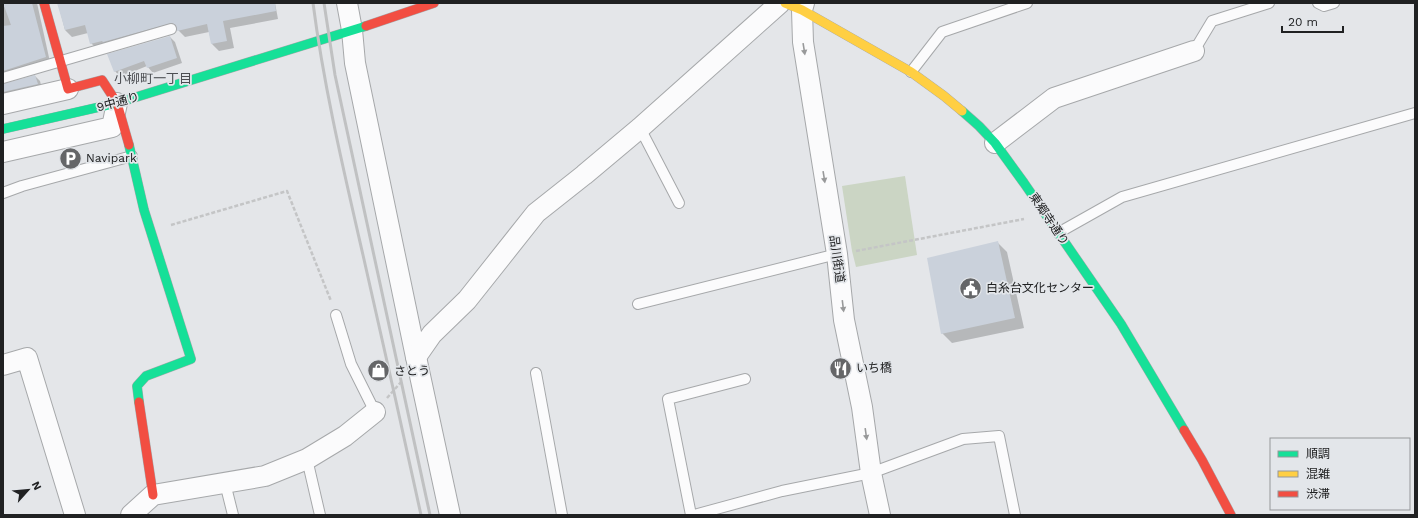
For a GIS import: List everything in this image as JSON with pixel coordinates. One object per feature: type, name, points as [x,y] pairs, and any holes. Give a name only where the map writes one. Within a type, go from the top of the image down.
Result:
[{"type":"street","points":[[44,3],[68,89]]},
{"type":"street","points":[[347,3],[352,30],[355,63],[450,515]]},
{"type":"street","points":[[352,30],[434,3]]},
{"type":"street","points":[[416,357],[432,334],[468,300],[536,213],[640,128],[780,3]]},
{"type":"street","name":"東郷寺通り","points":[[797,5],[911,72],[944,96],[979,126],[995,143],[1024,182],[1121,324],[1202,460],[1231,515]]},
{"type":"street","name":"品川街道","points":[[797,5],[837,254],[844,320],[862,407],[871,472],[880,515]]},
{"type":"street","name":"9中通り","points":[[3,129],[117,104],[352,30]]},
{"type":"street","points":[[995,143],[1054,98],[1194,51]]},
{"type":"street","points":[[3,104],[102,80],[117,104],[132,156],[144,210],[191,359],[146,376],[137,386],[153,495]]},
{"type":"street","points":[[3,152],[112,127],[117,104]]},
{"type":"street","points":[[3,365],[27,358],[75,515]]},
{"type":"street","points":[[131,515],[153,495],[265,476],[307,459],[345,436],[375,412]]},
{"type":"lane","points":[[911,72],[942,32],[1027,3]]},
{"type":"lane","points":[[1194,51],[1212,21],[1270,3]]},
{"type":"lane","points":[[1318,3],[1324,6],[1334,3]]},
{"type":"lane","points":[[3,78],[171,29]]},
{"type":"lane","points":[[1058,233],[1122,197],[1415,113]]},
{"type":"lane","points":[[640,128],[679,203]]},
{"type":"lane","points":[[3,193],[22,186],[132,156]]},
{"type":"lane","points":[[638,304],[837,254]]},
{"type":"lane","points":[[336,315],[351,364],[375,412]]},
{"type":"lane","points":[[536,373],[562,515]]},
{"type":"lane","points":[[745,379],[668,399],[693,515],[782,491],[871,472],[963,439],[999,436],[1015,515]]},
{"type":"lane","points":[[307,459],[320,515]]},
{"type":"lane","points":[[225,483],[233,515]]},
{"type":"path","points":[[151,231],[286,191],[336,315]]},
{"type":"path","points":[[837,254],[1046,215]]},
{"type":"path","points":[[375,412],[401,381],[416,357]]},
{"type":"green space","points":[[905,176],[917,255],[856,267],[852,251],[842,186]]},
{"type":"building","points":[[3,3],[32,3],[46,57],[3,71],[3,26],[11,25]]},
{"type":"building","points":[[57,3],[275,3],[276,11],[223,21],[227,41],[211,44],[207,24],[177,31],[176,25],[172,23],[103,42],[90,44],[85,25],[65,30]]},
{"type":"building","points":[[170,36],[177,58],[147,68],[144,61],[114,72],[107,54]]},
{"type":"building","points":[[35,75],[38,84],[3,92],[3,84]]},
{"type":"building","name":"白糸台文化センター","points":[[998,241],[1015,318],[941,334],[927,258]]},
{"type":"railway","points":[[313,3],[335,130],[421,515]]},
{"type":"railway","points":[[324,3],[335,75],[430,515]]},
{"type":"traffic: fast","points":[[3,129],[117,103],[366,26]]},
{"type":"traffic: fast","points":[[962,111],[995,143],[1024,183],[1121,324],[1184,430]]},
{"type":"traffic: fast","points":[[129,145],[144,210],[191,359],[146,376],[137,386],[139,402]]},
{"type":"traffic: slow","points":[[785,3],[802,10],[911,72],[962,111]]},
{"type":"traffic: jam","points":[[44,3],[68,89],[102,80],[117,103],[129,145]]},
{"type":"traffic: jam","points":[[366,26],[434,3]]},
{"type":"traffic: jam","points":[[139,402],[153,495]]},
{"type":"traffic: jam","points":[[1184,430],[1202,460],[1231,515]]},
{"type":"place","name":"Navipark","points":[[70,158]]},
{"type":"place","name":"白糸台文化センター","points":[[971,288]]},
{"type":"place","name":"いち橋","points":[[840,368]]},
{"type":"place","name":"さとう","points":[[378,371]]},
{"type":"district","name":"小柳町一丁目","points":[[153,78]]}]
